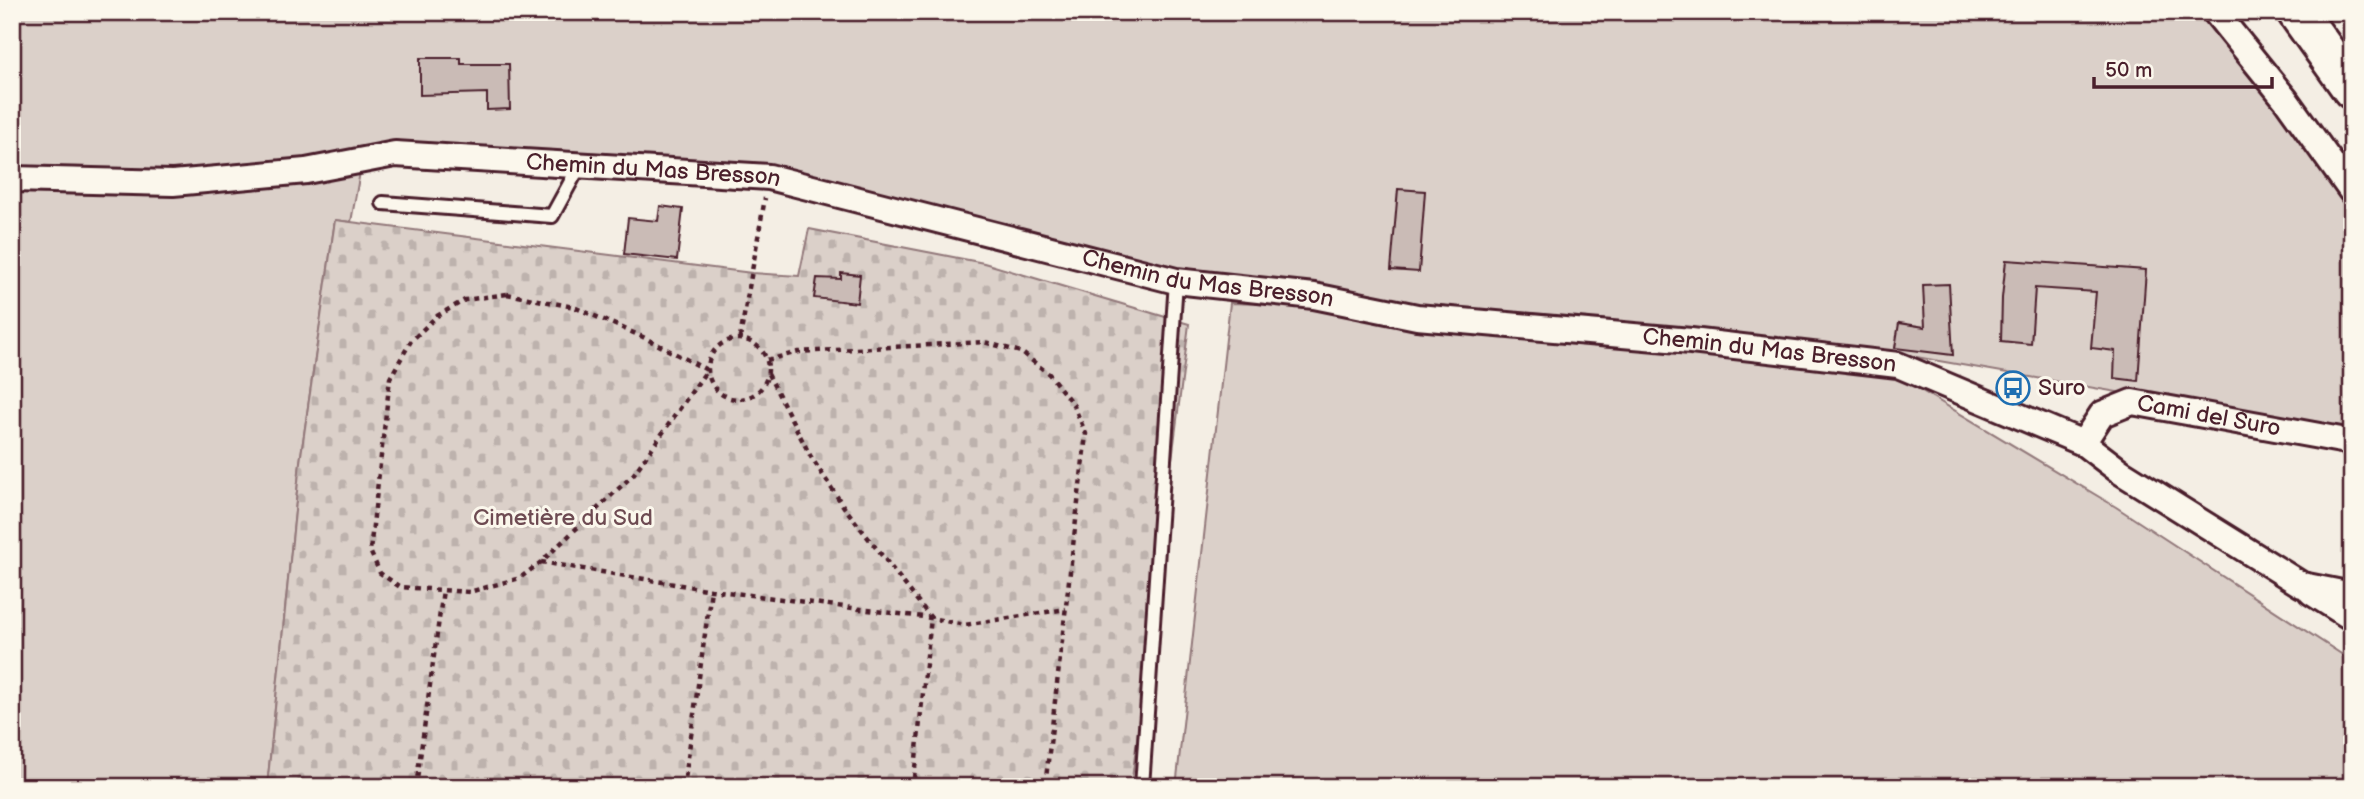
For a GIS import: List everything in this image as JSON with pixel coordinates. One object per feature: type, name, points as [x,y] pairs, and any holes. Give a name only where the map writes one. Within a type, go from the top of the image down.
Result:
[{"type":"highway","points":[[2297,12],[2352,89]]},
{"type":"street","points":[[2216,12],[2286,100],[2352,192]]},
{"type":"street","name":"Chemin du Mas Bresson","points":[[12,179],[173,183],[306,171],[395,154],[769,177],[1176,281],[1314,296],[1417,317],[1691,341],[1898,365],[2083,443],[2121,472],[2302,585],[2352,595]]},
{"type":"street","name":"Cami del Suro","points":[[2083,443],[2102,414],[2132,402],[2352,442]]},
{"type":"street","points":[[2302,585],[2352,618]]},
{"type":"lane","points":[[383,203],[552,216],[580,164]]},
{"type":"lane","points":[[1142,787],[1176,281]]},
{"type":"path","points":[[740,338],[769,177]]},
{"type":"path","points":[[768,374],[760,390],[748,398],[730,399],[717,392],[707,370],[643,337],[574,307],[508,294],[465,300],[437,316],[411,341],[390,377],[370,551],[380,573],[400,587],[469,592],[520,578],[541,562],[634,475],[707,370],[710,356],[723,342],[740,338],[756,344],[767,360],[768,374],[811,457],[844,506],[931,618],[913,787]]},
{"type":"path","points":[[767,360],[799,352],[984,342],[1021,352],[1049,374],[1074,406],[1086,434],[1045,787]]},
{"type":"path","points":[[541,562],[711,590],[931,618],[964,625],[1066,609]]},
{"type":"path","points":[[416,787],[443,590]]},
{"type":"path","points":[[684,787],[711,590]]},
{"type":"green space","points":[[12,12],[2202,12],[2277,106],[2352,210],[2352,433],[1899,354],[1419,306],[1316,285],[1177,270],[771,167],[304,161],[173,172],[12,169]]},
{"type":"green space","points":[[360,172],[351,222],[335,220],[300,462],[267,787],[12,787],[12,190]]},
{"type":"green space","name":"Cimetière du Sud","points":[[335,220],[752,273],[799,276],[809,229],[984,263],[1189,324],[1131,787],[267,787],[300,462]]},
{"type":"green space","points":[[1230,303],[1312,306],[1897,376],[2116,507],[2352,661],[2352,787],[1176,787]]},
{"type":"building","points":[[420,58],[461,58],[461,64],[509,64],[510,109],[487,110],[487,93],[420,95]]},
{"type":"building","points":[[1398,189],[1425,191],[1419,272],[1391,270]]},
{"type":"building","points":[[660,206],[683,209],[677,260],[624,254],[628,218],[658,221]]},
{"type":"building","points":[[2006,260],[2146,270],[2138,381],[2114,378],[2115,351],[2091,348],[2096,292],[2035,288],[2031,344],[2001,341]]},
{"type":"building","points":[[841,273],[860,275],[857,303],[814,298],[817,278],[841,279]]},
{"type":"building","points":[[1949,284],[1953,355],[1895,348],[1899,323],[1925,327],[1923,285]]},
{"type":"place","name":"Suro","points":[[2013,388]]}]
